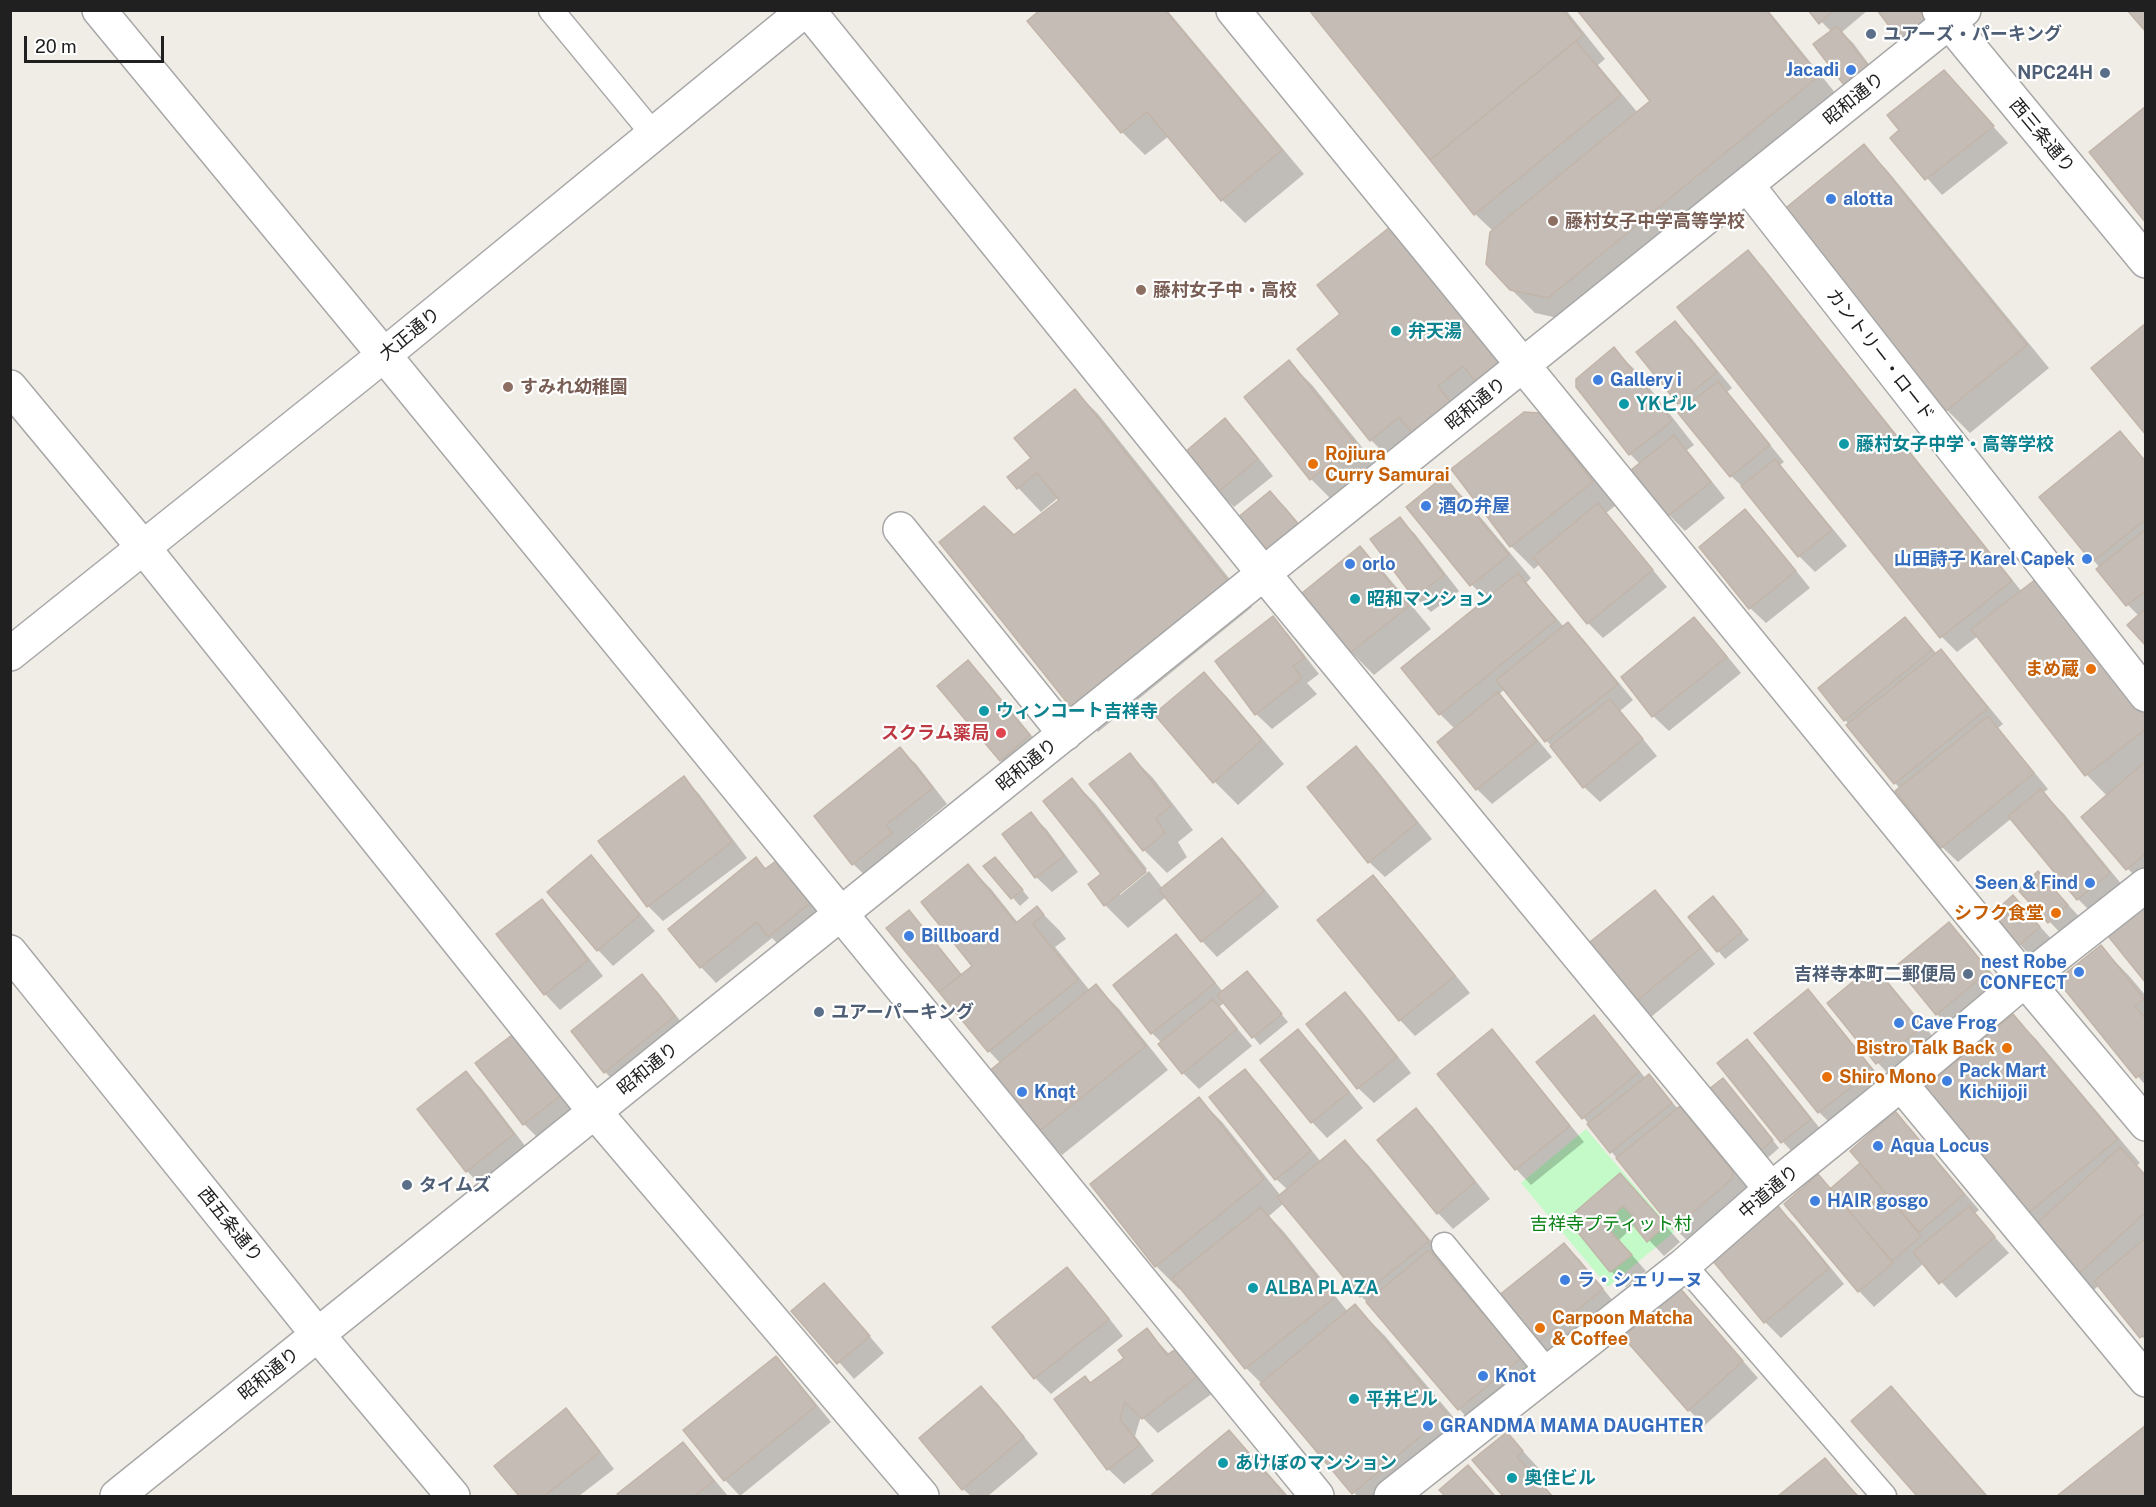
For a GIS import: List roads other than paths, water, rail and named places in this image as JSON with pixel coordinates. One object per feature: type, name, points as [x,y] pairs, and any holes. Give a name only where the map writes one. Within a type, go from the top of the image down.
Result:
[{"type":"street","points":[[99,10],[1317,1497]]},
{"type":"street","points":[[806,10],[1264,574],[1771,1189]]},
{"type":"street","name":"大正通り","points":[[10,654],[384,356],[806,10]]},
{"type":"street","points":[[1233,10],[2145,1124]]},
{"type":"street","name":"昭和通り","points":[[117,1497],[1747,185],[1951,15]]},
{"type":"street","name":"西三条通り","points":[[1951,15],[2145,261]]},
{"type":"street","name":"カントリー・ロード","points":[[1747,185],[2145,695]]},
{"type":"street","points":[[10,387],[143,548],[596,1112],[922,1497]]},
{"type":"street","points":[[900,529],[1065,734]]},
{"type":"street","name":"中道通り","points":[[1390,1497],[1684,1264],[1771,1189],[2025,980],[2145,885]]},
{"type":"street","name":"西五条通り","points":[[10,952],[318,1335],[453,1497]]},
{"type":"street","points":[[1901,1084],[2145,1380]]},
{"type":"lane","points":[[551,10],[654,135]]},
{"type":"lane","points":[[1444,1245],[1548,1372]]},
{"type":"lane","points":[[1684,1264],[1884,1497]]},
{"type":"place","name":"ユアーズ・パーキング","points":[[1871,34]]},
{"type":"place","name":"Jacadi","points":[[1851,70]]},
{"type":"place","name":"NPC24H","points":[[2105,73]]},
{"type":"place","name":"alotta","points":[[1831,199]]},
{"type":"place","name":"藤村女子中学高等学校","points":[[1553,221]]},
{"type":"place","name":"藤村女子中・高校","points":[[1141,290]]},
{"type":"place","name":"弁天湯","points":[[1396,331]]},
{"type":"place","name":"Gallery i","points":[[1598,380]]},
{"type":"place","name":"すみれ幼稚園","points":[[508,387]]},
{"type":"place","name":"YKビル","points":[[1624,404]]},
{"type":"place","name":"藤村女子中学・高等学校","points":[[1844,444]]},
{"type":"place","name":"Rojiura Curry Samurai","points":[[1313,464]]},
{"type":"place","name":"酒の弁屋","points":[[1426,506]]},
{"type":"place","name":"山田詩子 Karel Capek","points":[[2087,559]]},
{"type":"place","name":"orlo","points":[[1350,564]]},
{"type":"place","name":"昭和マンション","points":[[1355,599]]},
{"type":"place","name":"まめ蔵","points":[[2091,669]]},
{"type":"place","name":"ウィンコート吉祥寺","points":[[984,711]]},
{"type":"place","name":"スクラム薬局","points":[[1001,733]]},
{"type":"place","name":"Seen & Find","points":[[2090,883]]},
{"type":"place","name":"シフク食堂","points":[[2056,913]]},
{"type":"place","name":"Billboard","points":[[909,936]]},
{"type":"place","name":"nest Robe CONFECT","points":[[2079,972]]},
{"type":"place","name":"吉祥寺本町二郵便局","points":[[1968,974]]},
{"type":"place","name":"ユアーパーキング","points":[[819,1012]]},
{"type":"place","name":"Cave Frog","points":[[1899,1023]]},
{"type":"place","name":"Bistro Talk Back","points":[[2007,1048]]},
{"type":"place","name":"Shiro Mono","points":[[1827,1077]]},
{"type":"place","name":"Pack Mart Kichijoji","points":[[1947,1081]]},
{"type":"place","name":"Knqt","points":[[1022,1092]]},
{"type":"place","name":"Aqua Locus","points":[[1878,1146]]},
{"type":"place","name":"タイムズ","points":[[407,1185]]},
{"type":"place","name":"HAIR gosgo","points":[[1815,1201]]},
{"type":"place","name":"ラ・シェリーヌ","points":[[1565,1280]]},
{"type":"place","name":"ALBA PLAZA","points":[[1253,1288]]},
{"type":"place","name":"Carpoon Matcha & Coffee","points":[[1540,1328]]},
{"type":"place","name":"Knot","points":[[1483,1376]]},
{"type":"place","name":"平井ビル","points":[[1354,1399]]},
{"type":"place","name":"GRANDMA MAMA DAUGHTER","points":[[1428,1426]]},
{"type":"place","name":"あけぼのマンション","points":[[1223,1463]]},
{"type":"place","name":"奥住ビル","points":[[1512,1478]]},
{"type":"park label","name":"吉祥寺プティット村","points":[[1611,1224]]}]
